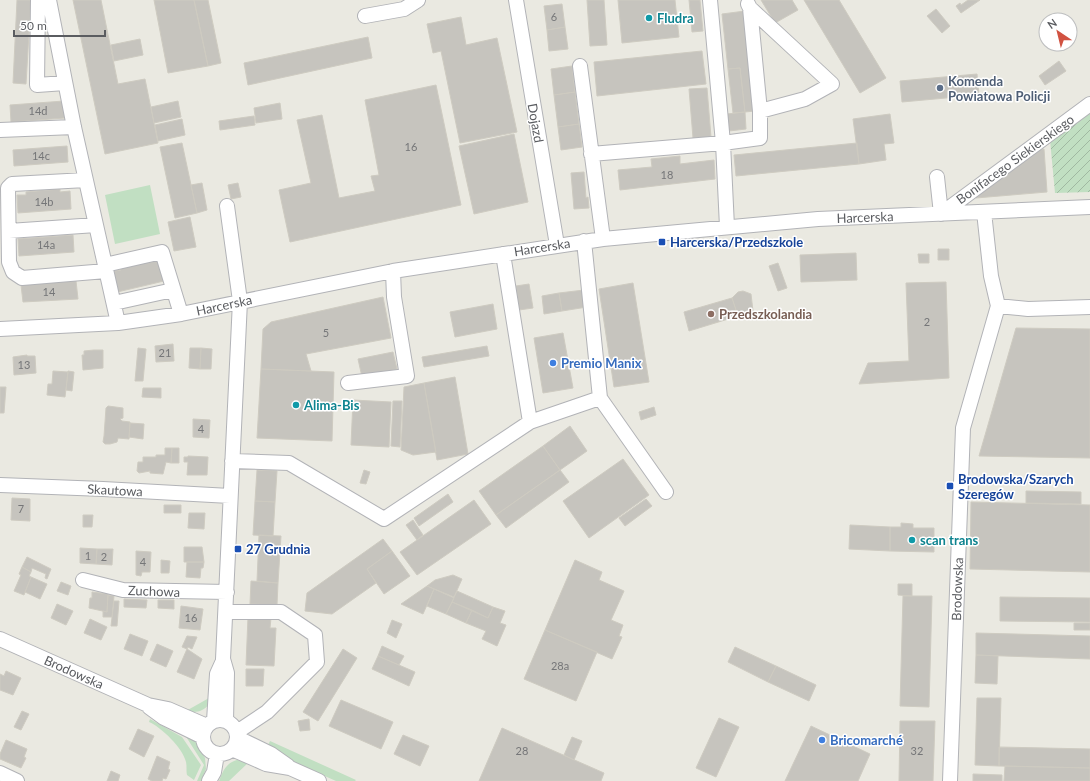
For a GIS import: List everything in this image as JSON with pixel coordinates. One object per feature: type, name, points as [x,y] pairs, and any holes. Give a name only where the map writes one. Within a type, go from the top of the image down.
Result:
[{"type":"street","points":[[38,0],[37,85],[66,82]]},
{"type":"street","points":[[49,0],[74,128],[118,323]]},
{"type":"street","points":[[366,16],[404,9],[418,0]]},
{"type":"street","name":"Dojazd","points":[[516,0],[557,245]]},
{"type":"street","points":[[710,0],[723,143],[727,227]]},
{"type":"street","points":[[748,4],[832,84],[805,99],[760,111]]},
{"type":"street","points":[[591,154],[723,143],[760,138],[760,111],[748,4]]},
{"type":"street","points":[[580,66],[602,239]]},
{"type":"street","name":"Bonifacego Siekierskiego","points":[[940,214],[1090,104]]},
{"type":"street","points":[[0,130],[74,128]]},
{"type":"street","points":[[937,177],[940,214]]},
{"type":"street","points":[[86,180],[12,184],[8,188],[9,262],[13,272],[22,278],[106,268],[162,252],[181,314]]},
{"type":"street","points":[[226,612],[281,612],[315,635],[317,662],[267,712],[236,740],[226,753],[217,754],[210,751],[205,745],[213,726],[217,674],[223,659],[240,301],[227,206]]},
{"type":"street","name":"Harcerska","points":[[0,329],[118,323],[181,314],[393,271],[602,239],[818,219],[1090,208]]},
{"type":"street","points":[[984,212],[991,276],[998,306],[1028,309],[1090,307]]},
{"type":"street","points":[[9,231],[96,225]]},
{"type":"street","points":[[584,241],[600,398],[666,492]]},
{"type":"street","points":[[503,254],[530,422]]},
{"type":"street","points":[[348,383],[407,376],[394,297],[393,271]]},
{"type":"street","points":[[114,303],[173,290]]},
{"type":"street","name":"Brodowska","points":[[950,781],[963,428],[998,306]]},
{"type":"street","points":[[232,461],[289,463],[384,519],[530,422],[600,398]]},
{"type":"street","name":"Skautowa","points":[[0,485],[230,496]]},
{"type":"street","name":"Zuchowa","points":[[83,580],[123,590],[227,592]]},
{"type":"street","name":"Brodowska","points":[[0,640],[148,705],[164,718],[213,726]]},
{"type":"street","points":[[213,726],[232,724],[236,740],[266,764],[290,768],[319,781]]},
{"type":"street","points":[[208,781],[214,772],[217,754]]},
{"type":"street","points":[[0,773],[17,781]]},
{"type":"green space","points":[[1090,112],[1090,192],[1055,193],[1050,140]]},
{"type":"green space","points":[[150,185],[160,234],[115,244],[105,195]]},
{"type":"green space","points":[[209,698],[209,704],[202,710],[196,712],[186,711]]},
{"type":"green space","points":[[150,719],[182,737],[201,765],[194,780],[187,775],[186,762],[181,751],[165,733],[149,722]]},
{"type":"green space","points":[[185,735],[196,741],[205,758],[206,769],[201,781],[197,781],[204,765]]},
{"type":"green space","points":[[270,741],[356,780],[336,781],[293,762],[267,747]]},
{"type":"green space","points":[[237,760],[249,762],[229,781],[219,781],[228,765]]},
{"type":"building","points":[[17,0],[31,0],[26,84],[13,83]]},
{"type":"building","points":[[73,0],[101,0],[118,84],[145,79],[158,143],[105,154]]},
{"type":"building","points":[[154,0],[194,0],[208,66],[168,73]]},
{"type":"building","points":[[194,0],[208,0],[221,63],[208,66]]},
{"type":"building","points":[[587,0],[604,0],[607,45],[590,46]]},
{"type":"building","name":"Fludra","points":[[618,0],[675,0],[679,37],[622,43]]},
{"type":"building","points":[[689,0],[700,0],[703,31],[692,32]]},
{"type":"building","points":[[761,0],[792,0],[798,10],[775,23]]},
{"type":"building","points":[[804,0],[839,0],[886,78],[860,93]]},
{"type":"building","points":[[968,0],[980,0],[961,13],[956,6],[960,3],[961,5]]},
{"type":"building","points":[[562,4],[565,27],[547,30],[544,6]]},
{"type":"building","points":[[936,9],[950,26],[942,33],[927,16]]},
{"type":"building","points":[[745,11],[755,111],[745,112],[740,68],[728,69],[722,14]]},
{"type":"building","points":[[461,17],[466,45],[497,38],[517,132],[460,143],[441,51],[433,53],[427,24]]},
{"type":"building","points":[[565,27],[568,49],[549,51],[547,30]]},
{"type":"building","points":[[368,37],[372,58],[248,85],[244,63]]},
{"type":"building","points":[[140,39],[143,55],[114,61],[111,45]]},
{"type":"building","points":[[702,51],[706,84],[597,96],[594,62]]},
{"type":"building","points":[[1059,61],[1066,71],[1045,85],[1039,76]]},
{"type":"building","points":[[572,66],[575,92],[554,95],[551,69]]},
{"type":"building","points":[[740,68],[745,112],[733,113],[728,69]]},
{"type":"building","name":"Komenda Powiatowa Policji","points":[[977,74],[979,95],[902,102],[900,81]]},
{"type":"building","points":[[436,85],[461,205],[290,242],[279,190],[311,183],[297,120],[322,115],[339,198],[375,191],[371,176],[379,175],[365,100]]},
{"type":"building","points":[[707,88],[711,137],[693,138],[689,89]]},
{"type":"building","points":[[575,92],[579,124],[558,127],[554,95]]},
{"type":"building","points":[[64,101],[65,118],[11,122],[10,105]]},
{"type":"building","points":[[178,101],[181,117],[154,123],[151,107]]},
{"type":"building","points":[[280,103],[282,119],[256,123],[254,108]]},
{"type":"building","points":[[745,112],[746,129],[729,131],[727,114]]},
{"type":"building","points":[[890,114],[894,143],[884,144],[886,160],[859,164],[853,119]]},
{"type":"building","points":[[254,116],[255,125],[220,130],[219,121]]},
{"type":"building","points":[[182,119],[185,135],[158,141],[155,125]]},
{"type":"building","points":[[579,124],[582,147],[561,150],[558,127]]},
{"type":"building","points":[[514,134],[528,202],[474,214],[459,146]]},
{"type":"building","points":[[182,143],[197,213],[175,218],[160,147]]},
{"type":"building","points":[[857,143],[859,164],[736,176],[734,155]]},
{"type":"building","points":[[67,146],[68,162],[14,166],[13,150]]},
{"type":"building","points":[[1044,149],[1047,192],[976,198],[975,193],[1035,150]]},
{"type":"building","points":[[680,156],[680,164],[714,160],[715,179],[620,190],[618,170],[652,167],[651,159]]},
{"type":"building","points":[[584,172],[586,198],[588,197],[589,208],[574,209],[571,173]]},
{"type":"building","points":[[202,183],[207,210],[197,213],[191,185]]},
{"type":"building","points":[[238,183],[241,197],[231,199],[228,185]]},
{"type":"building","points":[[60,189],[60,192],[70,191],[71,209],[18,213],[17,195],[26,195],[26,192]]},
{"type":"building","points":[[190,217],[196,247],[174,251],[168,222]]},
{"type":"building","points":[[73,235],[74,252],[19,256],[18,239]]},
{"type":"building","points":[[938,249],[949,249],[949,260],[938,260]]},
{"type":"building","points":[[856,253],[857,280],[801,282],[800,255]]},
{"type":"building","points":[[918,254],[929,254],[929,263],[919,263]]},
{"type":"building","points":[[160,260],[164,281],[113,293],[109,272],[121,270],[120,267],[147,261],[148,263]]},
{"type":"building","points":[[778,263],[787,288],[778,291],[769,266]]},
{"type":"building","points":[[76,281],[78,299],[23,302],[21,285]]},
{"type":"building","points":[[946,282],[949,378],[859,384],[868,363],[909,361],[906,283]]},
{"type":"building","points":[[633,283],[649,382],[614,387],[599,289]]},
{"type":"building","points":[[529,284],[533,308],[519,310],[516,286]]},
{"type":"building","points":[[584,290],[587,307],[562,311],[559,293]]},
{"type":"building","points":[[743,291],[751,294],[753,311],[738,316],[732,298],[738,292]]},
{"type":"building","points":[[559,293],[562,311],[544,314],[542,296]]},
{"type":"building","points":[[383,297],[391,338],[306,354],[311,371],[261,369],[263,329],[271,322]]},
{"type":"building","name":"Przedszkolandia","points":[[732,298],[738,316],[689,331],[684,312]]},
{"type":"building","points":[[493,304],[497,329],[455,337],[450,312]]},
{"type":"building","points":[[1016,328],[1090,329],[1090,458],[979,456]]},
{"type":"building","name":"Premio Manix","points":[[563,333],[573,388],[543,393],[534,338]]},
{"type":"building","points":[[173,344],[174,361],[156,362],[155,346]]},
{"type":"building","points":[[487,346],[489,356],[424,367],[422,357]]},
{"type":"building","points":[[138,348],[146,349],[143,381],[135,381]]},
{"type":"building","points":[[190,348],[201,348],[200,369],[189,368]]},
{"type":"building","points":[[201,348],[212,349],[211,369],[200,369]]},
{"type":"building","points":[[103,350],[103,368],[83,370],[82,355],[84,355],[84,351]]},
{"type":"building","points":[[393,352],[397,369],[362,377],[358,359]]},
{"type":"building","points":[[27,355],[35,356],[36,373],[14,375],[13,357]]},
{"type":"building","name":"Alima-Bis","points":[[261,369],[334,372],[332,441],[257,438]]},
{"type":"building","points":[[53,371],[68,372],[65,397],[47,395],[48,384],[52,384]]},
{"type":"building","points":[[68,371],[74,372],[72,391],[66,390]]},
{"type":"building","points":[[455,377],[468,454],[437,460],[424,383]]},
{"type":"building","points":[[424,383],[436,452],[413,455],[401,450],[404,387]]},
{"type":"building","points":[[0,387],[6,387],[4,413],[0,413]]},
{"type":"building","points":[[143,388],[161,388],[161,398],[142,397]]},
{"type":"building","points":[[353,400],[391,402],[389,447],[351,445]]},
{"type":"building","points":[[393,401],[402,401],[400,447],[391,446]]},
{"type":"building","points":[[108,406],[123,408],[123,418],[120,419],[122,421],[130,422],[129,439],[118,438],[117,442],[110,444],[105,444],[103,442],[106,408]]},
{"type":"building","points":[[654,407],[656,415],[641,420],[639,412]]},
{"type":"building","points":[[193,419],[210,420],[209,438],[193,437]]},
{"type":"building","points":[[130,423],[144,424],[143,439],[129,437]]},
{"type":"building","points":[[570,426],[587,451],[560,470],[543,446]]},
{"type":"building","points":[[543,446],[560,470],[496,515],[479,491]]},
{"type":"building","points":[[165,448],[172,448],[171,463],[166,462],[163,474],[150,473],[150,471],[139,473],[137,471],[138,462],[143,462],[143,457],[165,455]]},
{"type":"building","points":[[172,448],[179,448],[179,463],[171,463]]},
{"type":"building","points":[[184,457],[208,457],[207,475],[187,475],[188,462],[184,462]]},
{"type":"building","points":[[623,459],[649,495],[589,538],[563,501]]},
{"type":"building","points":[[257,470],[277,471],[275,502],[255,501]]},
{"type":"building","points":[[364,470],[370,472],[366,484],[360,483]]},
{"type":"building","points":[[560,470],[569,482],[506,528],[496,515]]},
{"type":"building","points":[[1026,491],[1081,492],[1081,504],[1026,503]]},
{"type":"building","points":[[448,494],[453,502],[419,526],[414,518]]},
{"type":"building","points":[[12,498],[30,499],[30,521],[11,520]]},
{"type":"building","points":[[646,499],[652,506],[625,526],[619,518]]},
{"type":"building","points":[[474,500],[491,524],[417,575],[400,552]]},
{"type":"building","points":[[255,501],[275,502],[273,536],[253,535]]},
{"type":"building","points":[[971,502],[1090,505],[1090,572],[970,569]]},
{"type":"building","points":[[164,505],[181,505],[181,513],[164,513]]},
{"type":"building","points":[[189,513],[205,513],[204,529],[188,528]]},
{"type":"building","points":[[83,515],[93,515],[92,527],[83,527]]},
{"type":"building","points":[[413,520],[423,535],[417,540],[406,525]]},
{"type":"building","name":"scan trans","points":[[901,523],[913,524],[913,528],[934,528],[934,552],[890,551],[890,527],[901,527]]},
{"type":"building","points":[[850,525],[890,527],[890,551],[849,549]]},
{"type":"building","points":[[259,535],[281,536],[278,583],[257,581]]},
{"type":"building","points":[[383,539],[392,551],[367,569],[376,583],[332,614],[305,611],[307,593]]},
{"type":"building","points":[[184,547],[202,547],[204,562],[184,562]]},
{"type":"building","points":[[80,548],[97,549],[96,564],[80,563]]},
{"type":"building","points":[[97,549],[113,549],[112,565],[96,564]]},
{"type":"building","points":[[136,551],[151,552],[150,572],[142,572],[141,576],[136,575]]},
{"type":"building","points":[[392,551],[410,576],[384,594],[367,569]]},
{"type":"building","points":[[27,557],[51,569],[47,579],[45,578],[46,574],[32,568],[31,572],[22,567]]},
{"type":"building","points":[[161,560],[170,561],[169,573],[161,573]]},
{"type":"building","points":[[575,560],[602,572],[599,580],[624,591],[611,620],[623,625],[619,636],[622,637],[612,659],[545,630]]},
{"type":"building","points":[[187,562],[204,562],[203,568],[201,568],[200,578],[186,577]]},
{"type":"building","points":[[22,567],[31,572],[29,576],[31,577],[24,595],[14,591],[21,575],[19,574]]},
{"type":"building","points":[[453,575],[462,579],[454,597],[427,586],[435,580]]},
{"type":"building","points":[[31,577],[47,584],[40,599],[25,592]]},
{"type":"building","points":[[251,581],[278,583],[277,605],[250,604]]},
{"type":"building","points":[[61,582],[71,586],[68,595],[57,591]]},
{"type":"building","points":[[898,584],[912,584],[912,596],[898,595]]},
{"type":"building","points":[[427,586],[434,589],[423,614],[401,604]]},
{"type":"building","points":[[434,589],[454,598],[446,614],[427,606]]},
{"type":"building","points":[[457,591],[493,607],[488,618],[452,602]]},
{"type":"building","points":[[92,592],[108,594],[107,612],[89,608]]},
{"type":"building","points":[[108,595],[114,596],[112,617],[103,617],[103,611],[107,612]]},
{"type":"building","points":[[903,596],[932,596],[929,707],[900,706]]},
{"type":"building","points":[[1000,597],[1090,598],[1090,622],[1000,621]]},
{"type":"building","points":[[124,599],[147,600],[146,608],[124,607]]},
{"type":"building","points":[[158,600],[174,600],[174,609],[158,608]]},
{"type":"building","points":[[114,601],[119,601],[117,626],[111,626]]},
{"type":"building","points":[[452,602],[472,610],[466,623],[446,614]]},
{"type":"building","points":[[57,604],[73,611],[66,625],[51,618]]},
{"type":"building","points":[[181,606],[203,609],[200,630],[179,628]]},
{"type":"building","points":[[493,607],[505,611],[500,623],[506,625],[497,646],[482,639],[486,631],[466,623],[472,610],[488,618]]},
{"type":"building","points":[[248,617],[271,618],[270,628],[276,628],[274,666],[246,665]]},
{"type":"building","points":[[90,619],[107,627],[101,640],[84,633]]},
{"type":"building","points":[[392,620],[402,624],[396,638],[387,633]]},
{"type":"building","points":[[1074,623],[1090,623],[1090,630],[1074,630]]},
{"type":"building","points":[[545,630],[597,652],[576,701],[524,679]]},
{"type":"building","points":[[976,633],[1090,636],[1090,659],[976,655]]},
{"type":"building","points":[[130,634],[148,641],[142,656],[124,649]]},
{"type":"building","points":[[187,636],[197,637],[192,649],[182,647]]},
{"type":"building","points":[[157,644],[173,651],[166,667],[150,660]]},
{"type":"building","points":[[382,646],[404,656],[399,665],[378,656]]},
{"type":"building","points":[[735,647],[776,666],[768,682],[728,662]]},
{"type":"building","points":[[187,649],[202,659],[194,679],[177,672]]},
{"type":"building","points":[[343,649],[357,658],[318,721],[303,712]]},
{"type":"building","points":[[976,655],[998,656],[997,684],[975,683]]},
{"type":"building","points":[[378,656],[415,672],[409,686],[372,669]]},
{"type":"building","points":[[776,666],[816,685],[809,701],[768,682]]},
{"type":"building","points":[[246,669],[264,669],[263,686],[246,686]]},
{"type":"building","points":[[6,671],[21,678],[13,695],[0,690],[0,674],[4,676]]},
{"type":"building","points":[[977,698],[1001,698],[999,766],[975,765]]},
{"type":"building","points":[[341,700],[393,722],[381,749],[329,726]]},
{"type":"building","points":[[22,711],[29,714],[21,730],[14,727]]},
{"type":"building","points":[[719,718],[739,727],[716,777],[696,768]]},
{"type":"building","points":[[309,719],[310,730],[300,731],[298,721]]},
{"type":"building","points":[[900,721],[935,721],[933,781],[899,781]]},
{"type":"building","name":"Bricomarché","points":[[811,726],[870,754],[858,781],[785,781]]},
{"type":"building","points":[[502,728],[604,773],[601,781],[479,781]]},
{"type":"building","points":[[138,729],[154,736],[144,757],[129,749]]},
{"type":"building","points":[[403,735],[429,746],[420,766],[394,754]]},
{"type":"building","points":[[572,737],[582,741],[574,760],[564,755]]},
{"type":"building","points":[[6,740],[27,749],[24,757],[26,758],[21,768],[0,759],[0,754]]},
{"type":"building","points":[[999,747],[1090,749],[1090,768],[999,766]]},
{"type":"building","points":[[157,756],[170,762],[168,769],[170,770],[166,779],[163,778],[162,781],[152,781],[148,779]]},
{"type":"building","points":[[1005,766],[1090,768],[1090,781],[1004,781]]},
{"type":"building","points":[[111,771],[120,775],[118,781],[107,781]]},
{"type":"building","points":[[973,774],[1002,775],[1002,781],[973,781]]},
{"type":"place","name":"Fludra","points":[[649,18]]},
{"type":"place","name":"Komenda Powiatowa Policji","points":[[940,88]]},
{"type":"place","name":"Harcerska/Przedszkole","points":[[662,242]]},
{"type":"place","name":"Przedszkolandia","points":[[711,314]]},
{"type":"place","name":"Premio Manix","points":[[553,363]]},
{"type":"place","name":"Alima-Bis","points":[[296,405]]},
{"type":"place","name":"Brodowska/Szarych Szeregów","points":[[950,486]]},
{"type":"place","name":"scan trans","points":[[912,540]]},
{"type":"place","name":"27 Grudnia","points":[[238,549]]},
{"type":"place","name":"Bricomarché","points":[[822,740]]}]
